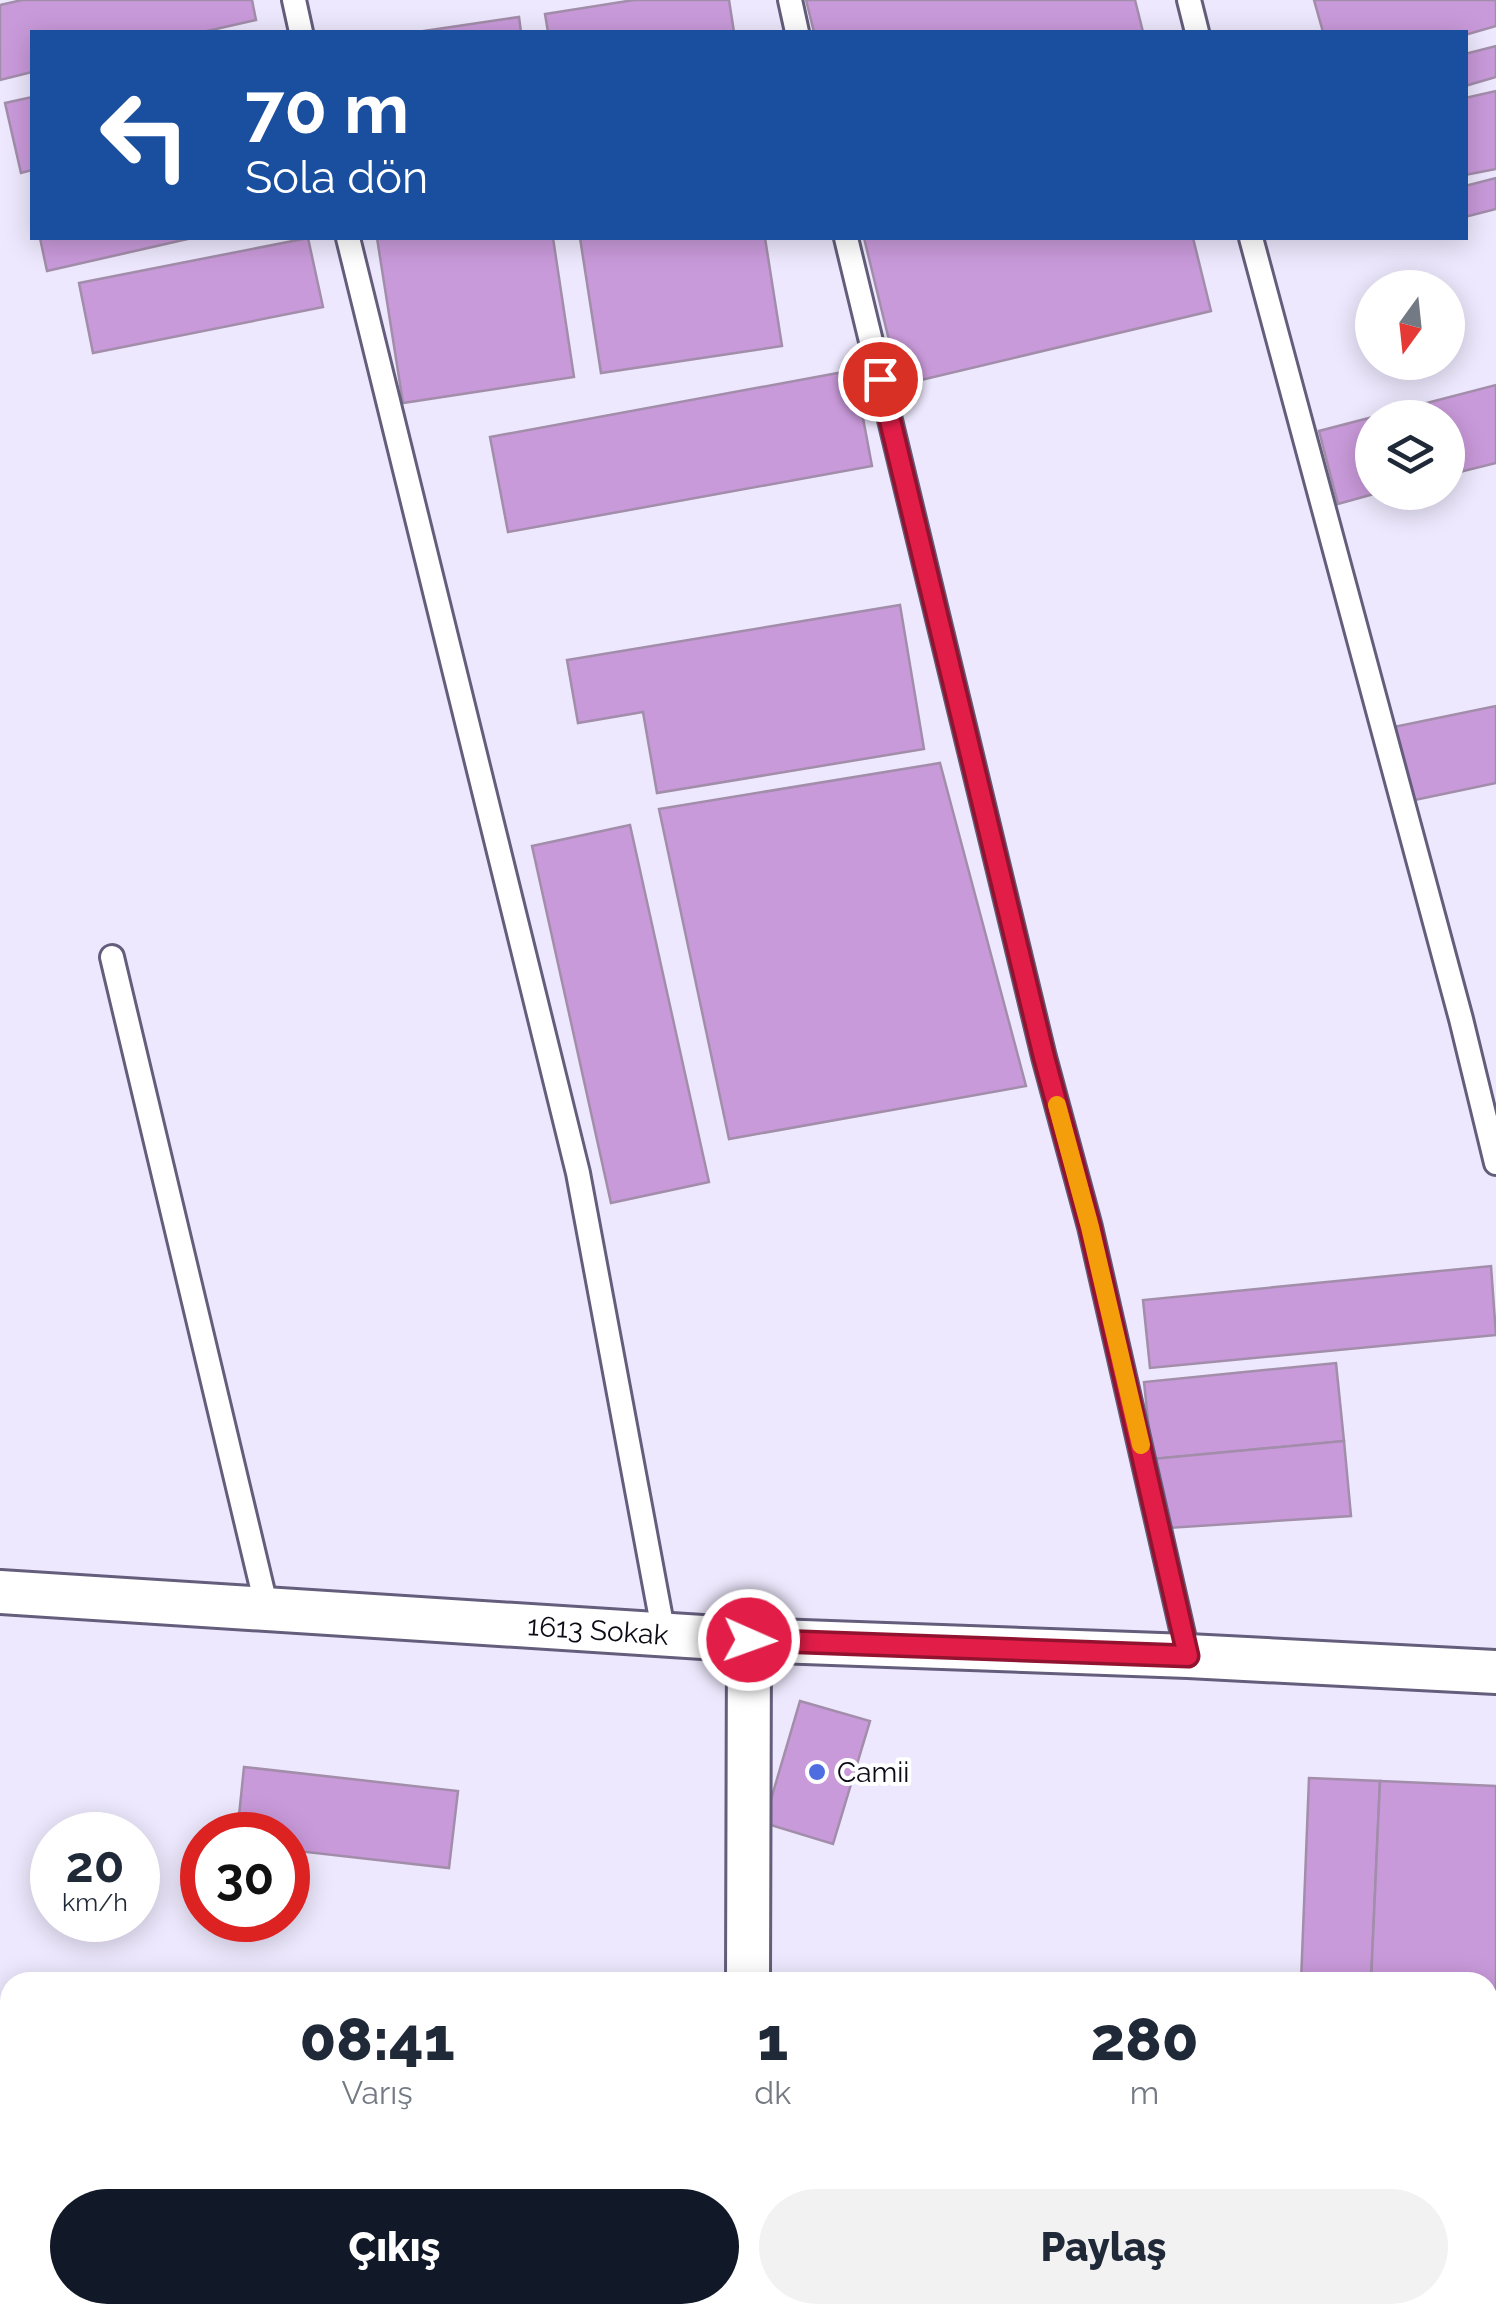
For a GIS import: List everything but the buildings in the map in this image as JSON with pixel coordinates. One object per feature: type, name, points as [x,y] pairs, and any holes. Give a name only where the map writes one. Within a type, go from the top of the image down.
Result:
[{"type":"street","name":"1613 Sokak","points":[[0,1592],[749,1640],[1496,1672]]},
{"type":"street","points":[[748,1972],[749,1640]]},
{"type":"lane","points":[[294,0],[301,30]]},
{"type":"lane","points":[[790,0],[798,30]]},
{"type":"lane","points":[[1189,0],[1196,30]]},
{"type":"lane","points":[[348,240],[578,1173],[664,1635]]},
{"type":"lane","points":[[846,240],[1044,1057],[1090,1227],[1188,1656]]},
{"type":"lane","points":[[1252,240],[1461,1019],[1496,1163]]},
{"type":"lane","points":[[112,957],[267,1609]]},
{"type":"slow traffic","points":[[1057,1105],[1141,1445]]},
{"type":"place","name":"Camii","points":[[817,1772]]},
{"type":"route","points":[[749,1640],[1188,1656],[1090,1227],[1044,1057],[880,379]]}]
